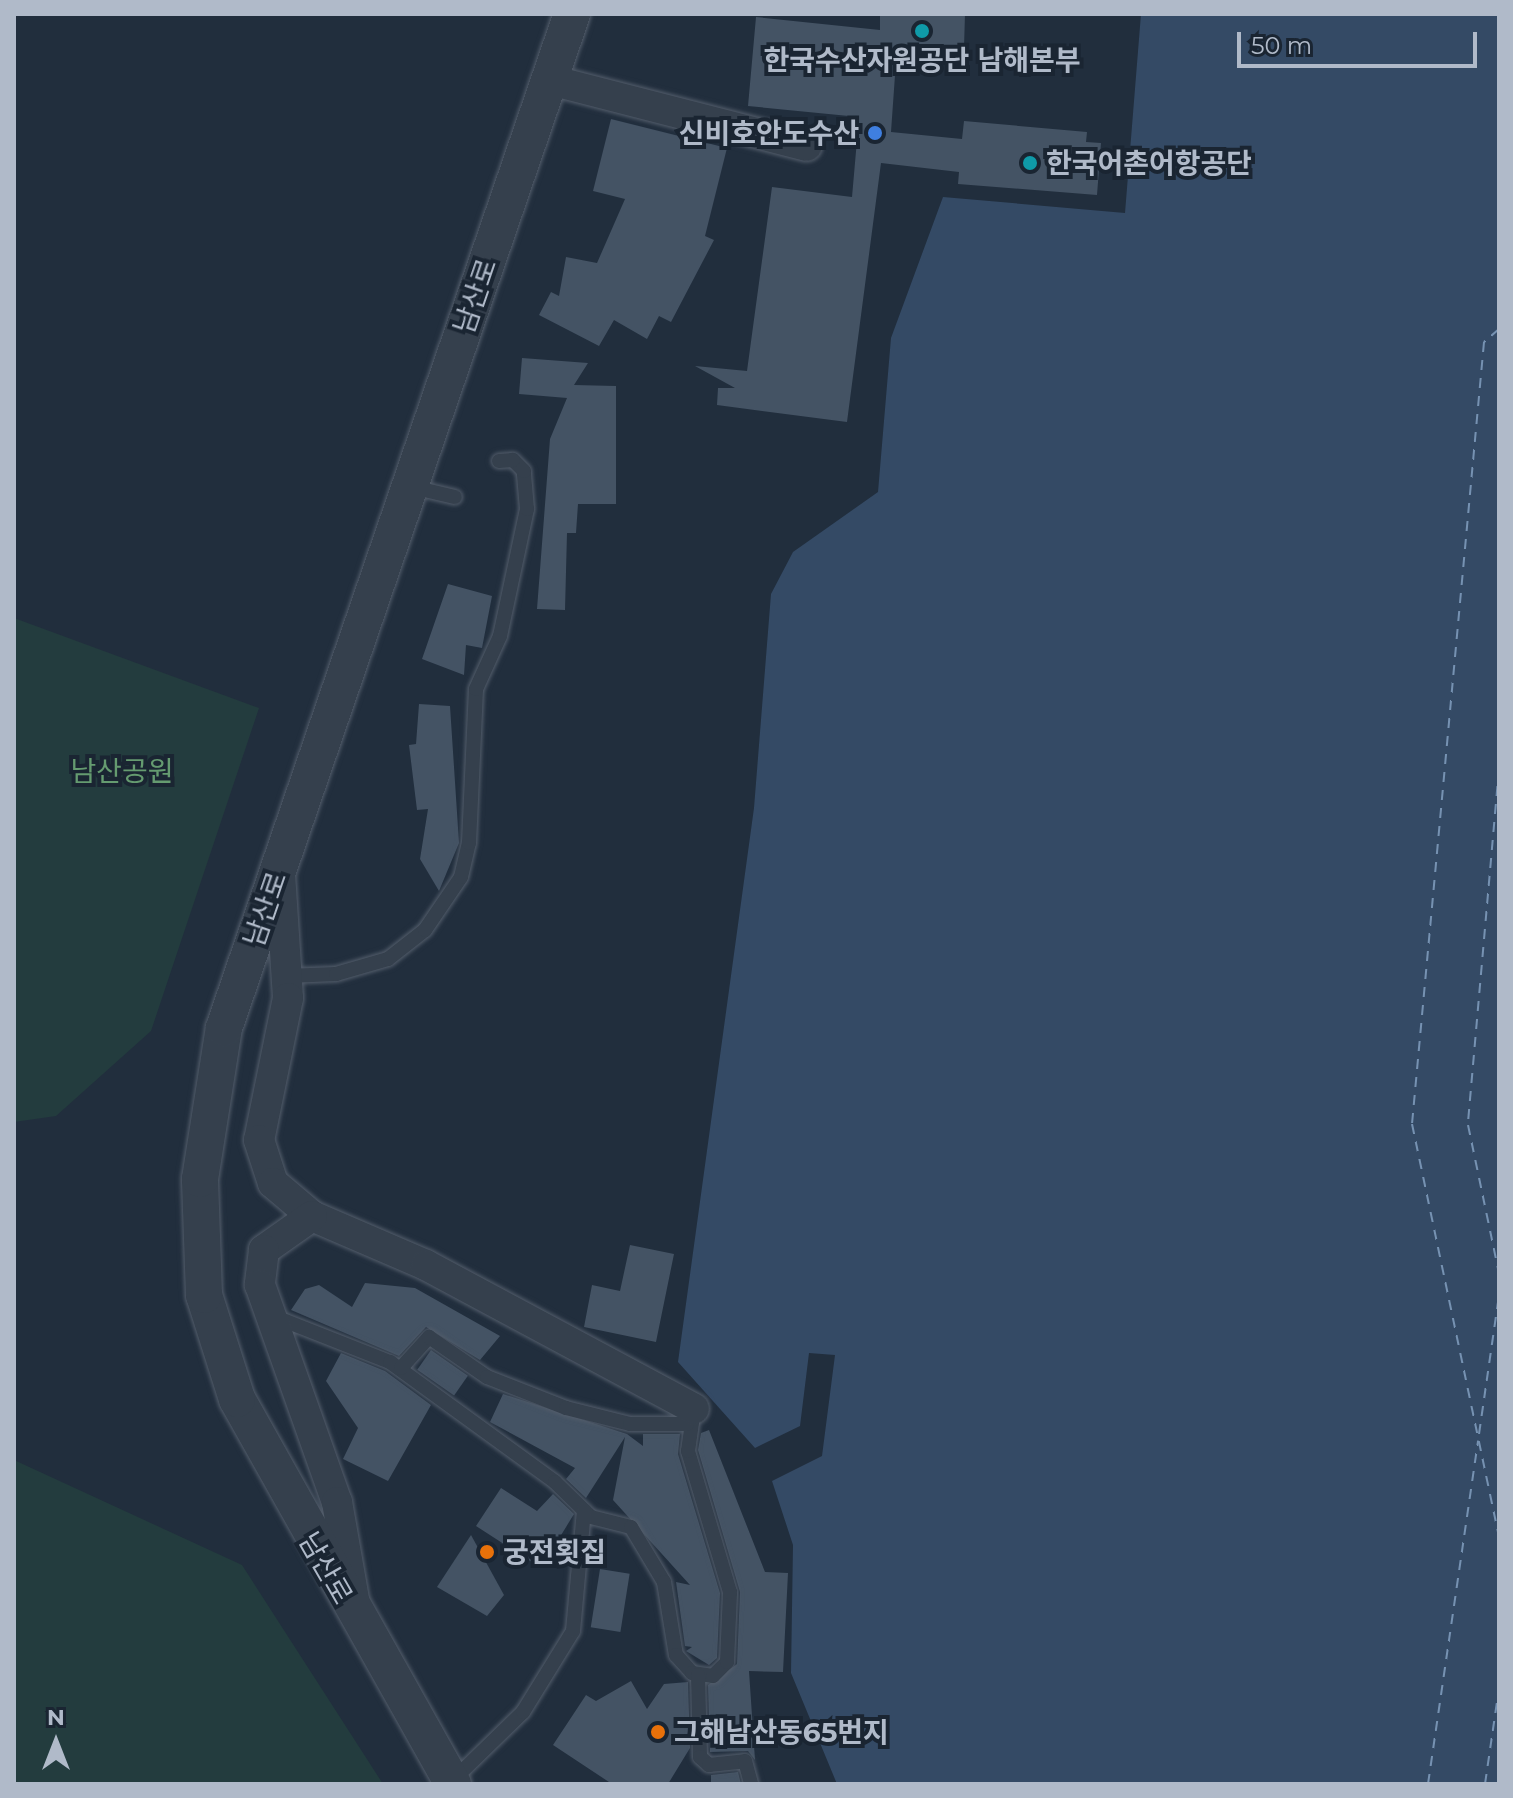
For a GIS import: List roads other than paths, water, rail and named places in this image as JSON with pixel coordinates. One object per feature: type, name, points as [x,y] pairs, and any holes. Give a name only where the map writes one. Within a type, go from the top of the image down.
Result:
[{"type":"street","name":"남산로","points":[[452,1783],[357,1622],[237,1399],[212,1328],[199,1257],[212,1082],[280,868],[572,14]]},
{"type":"street","points":[[550,80],[807,146]]},
{"type":"street","points":[[280,868],[287,1013],[259,1151],[273,1183],[312,1216],[426,1265],[691,1417]]},
{"type":"street","points":[[312,1216],[264,1250],[259,1272],[269,1314],[337,1502],[357,1622]]},
{"type":"lane","points":[[287,976],[336,974],[388,959],[425,930],[461,877],[476,689],[500,636],[527,509],[524,471],[513,460],[499,461]]},
{"type":"lane","points":[[410,487],[455,497]]},
{"type":"lane","points":[[269,1314],[401,1368],[584,1511],[604,1523],[624,1524],[646,1544],[664,1582],[676,1655],[698,1675],[700,1757],[709,1765],[745,1761],[751,1784]]},
{"type":"lane","points":[[401,1368],[429,1337],[487,1377],[566,1408],[630,1424],[691,1417],[688,1451],[730,1592],[724,1669],[698,1675]]},
{"type":"lane","points":[[452,1783],[523,1712],[573,1631],[584,1511]]},
{"type":"water","points":[[1141,14],[1499,14],[1499,1784],[837,1784],[791,1673],[793,1545],[772,1481],[822,1456],[835,1355],[809,1353],[800,1426],[755,1448],[678,1362],[754,808],[771,594],[793,552],[878,492],[891,338],[943,197],[1125,213]]},
{"type":"place","name":"한국수산자원공단 남해본부","points":[[922,31]]},
{"type":"place","name":"신비호안도수산","points":[[875,133]]},
{"type":"place","name":"한국어촌어항공단","points":[[1030,163]]},
{"type":"place","name":"궁전횟집","points":[[487,1552]]},
{"type":"place","name":"그해남산동65번지","points":[[658,1732]]},
{"type":"park label","name":"남산공원","points":[[122,771]]}]
